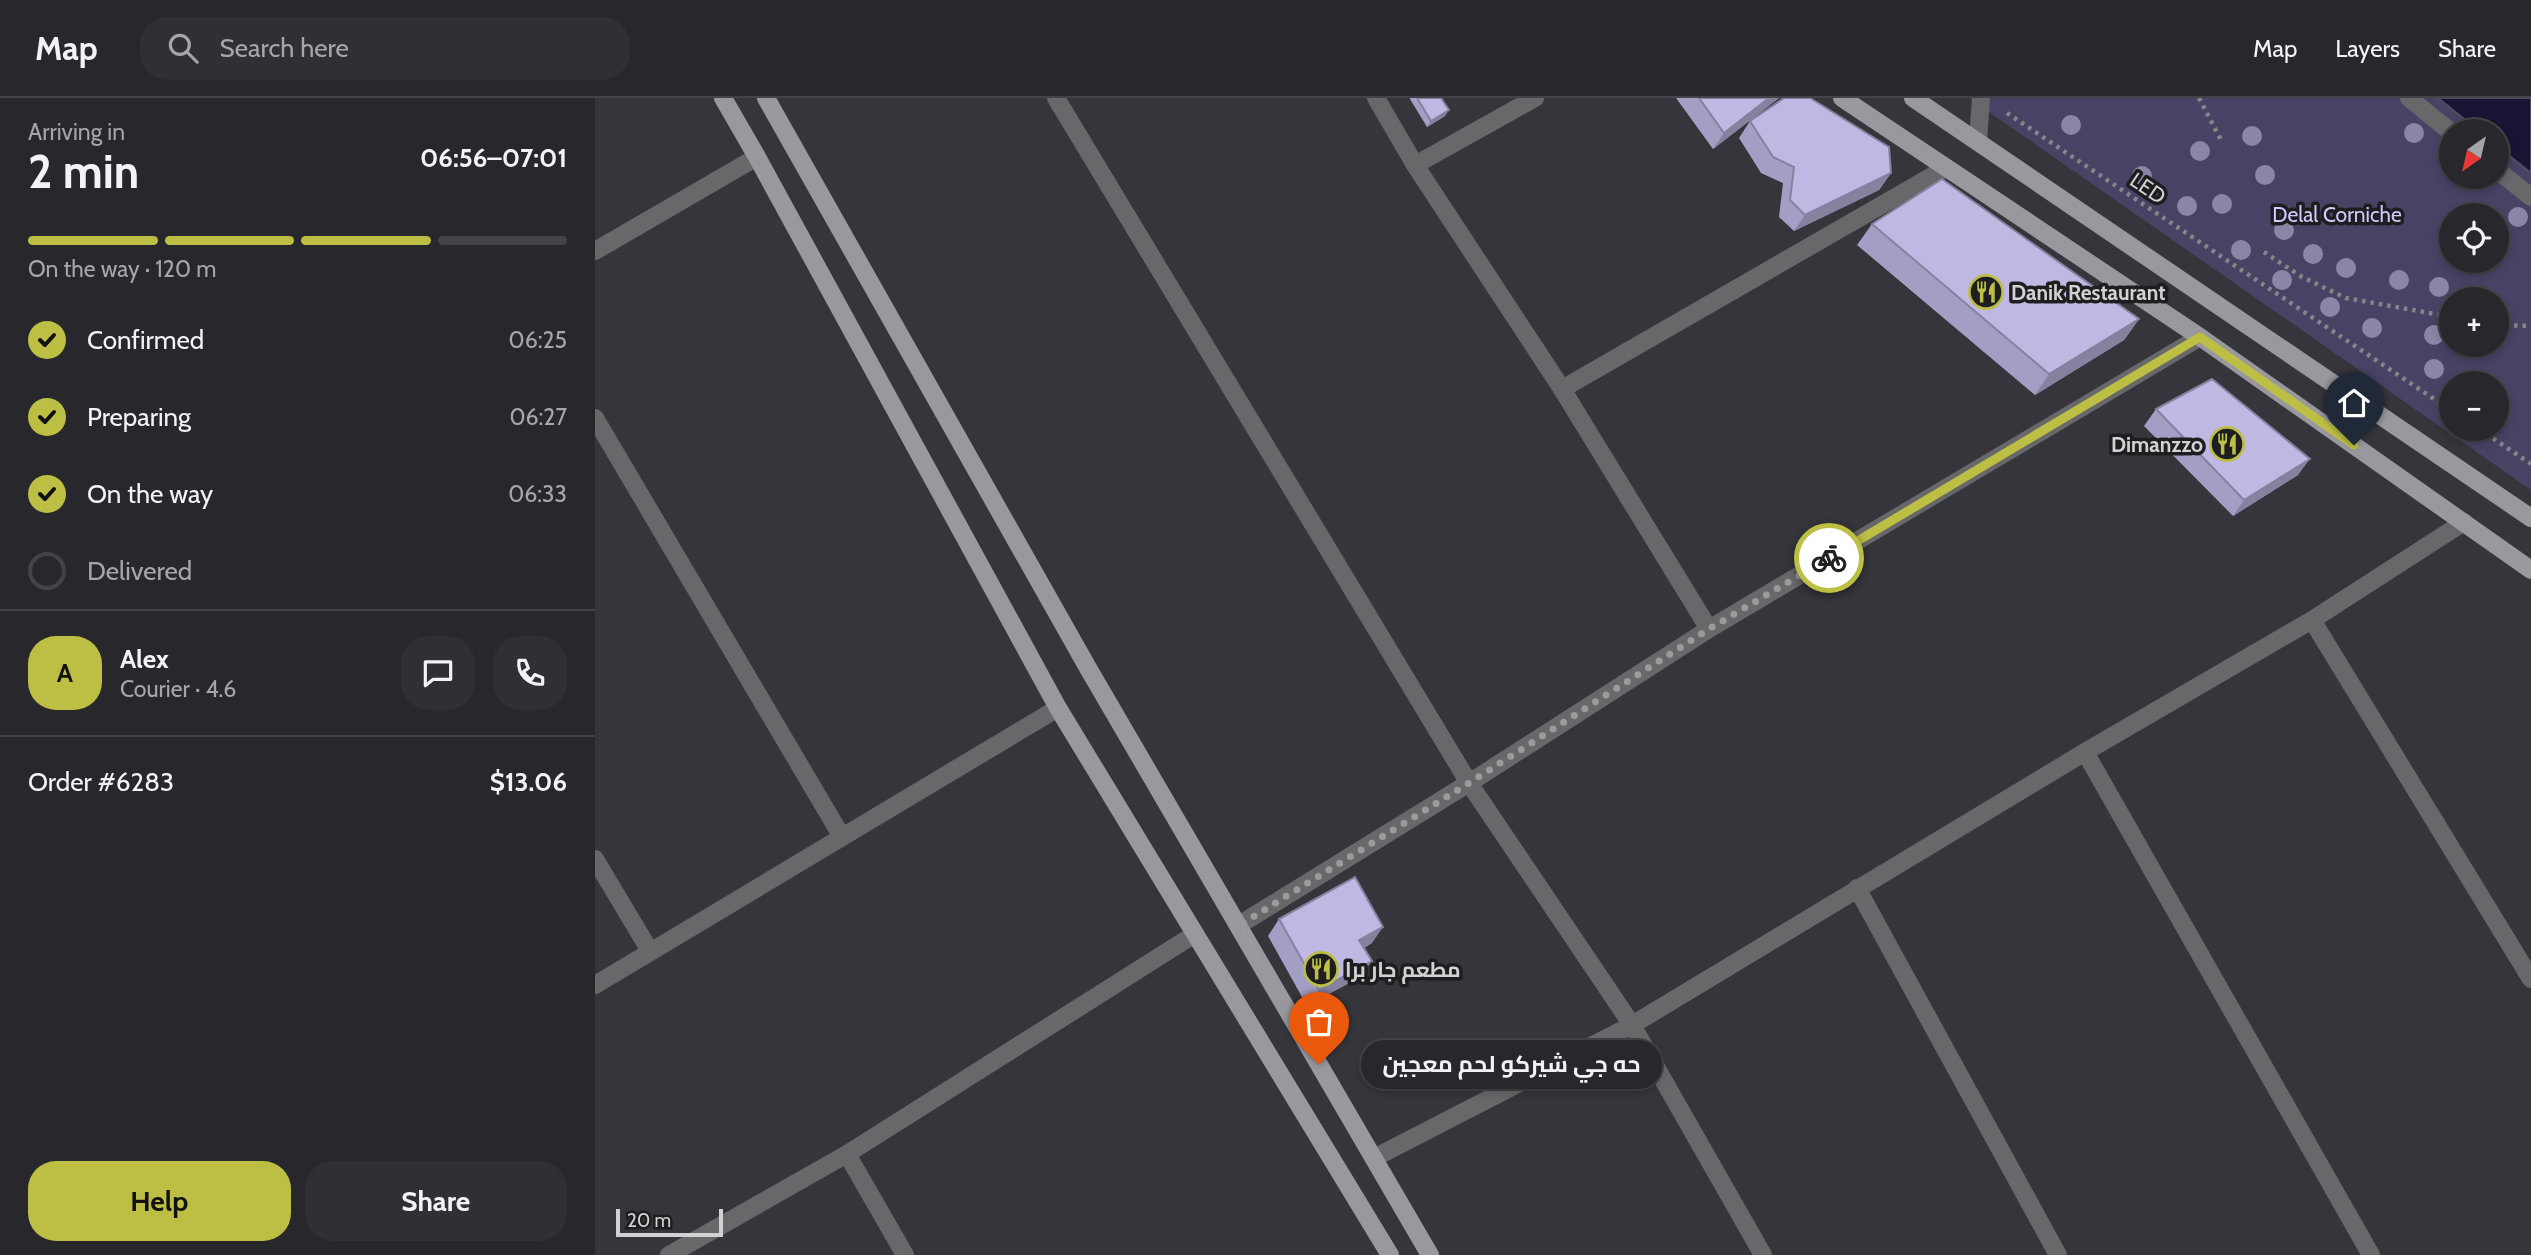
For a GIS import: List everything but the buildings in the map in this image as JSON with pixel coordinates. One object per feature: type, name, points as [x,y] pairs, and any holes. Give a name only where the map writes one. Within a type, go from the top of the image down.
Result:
[{"type":"main road","points":[[723,98],[1058,708],[1390,1255]]},
{"type":"main road","points":[[766,98],[1089,668],[1430,1255]]},
{"type":"main road","points":[[1842,98],[2200,337],[2531,570]]},
{"type":"main road","points":[[1913,98],[2531,519]]},
{"type":"street","points":[[1056,98],[1469,783],[1632,1025],[1763,1255]]},
{"type":"street","points":[[1376,98],[1415,165],[1562,389],[1709,629]]},
{"type":"street","points":[[1415,165],[1535,98]]},
{"type":"street","points":[[2409,98],[2439,122]]},
{"type":"street","points":[[1978,141],[1989,102]]},
{"type":"street","points":[[595,251],[757,157]]},
{"type":"street","points":[[1562,389],[1946,168]]},
{"type":"street","points":[[2509,180],[2531,197]]},
{"type":"street","points":[[1240,925],[1469,783],[1709,629],[2200,337]]},
{"type":"street","points":[[595,418],[842,837]]},
{"type":"street","points":[[1374,1158],[1632,1025],[2085,752],[2312,620],[2464,522]]},
{"type":"street","points":[[2312,620],[2531,979]]},
{"type":"street","points":[[595,985],[1058,708]]},
{"type":"street","points":[[2085,752],[2371,1255]]},
{"type":"street","points":[[595,859],[650,951]]},
{"type":"street","points":[[1857,888],[2058,1255]]},
{"type":"street","points":[[669,1255],[847,1154],[1195,934]]},
{"type":"street","points":[[847,1154],[905,1255]]},
{"type":"path","points":[[2199,98],[2221,140]]},
{"type":"path","name":"LED","points":[[1989,102],[2439,402]]},
{"type":"path","points":[[2265,252],[2302,278],[2346,298],[2439,315]]},
{"type":"path","points":[[2509,325],[2531,326]]},
{"type":"path","points":[[2497,441],[2531,464]]},
{"type":"green space","name":"Delal Corniche","points":[[1969,98],[2438,98],[2464,119],[2439,119],[2439,189],[2509,189],[2509,156],[2531,173],[2531,490],[2461,441],[2509,441],[2509,371],[2439,371],[2439,426]]},
{"type":"shaded area","points":[[2438,98],[2531,98],[2531,173],[2509,156],[2509,119],[2464,119]]},
{"type":"way so far","points":[[1319,1064],[1240,925],[1469,783],[1709,629],[1829,558]]},
{"type":"place","name":"Danik Restaurant","points":[[1986,292]]},
{"type":"place","name":"Dimanzzo","points":[[2227,444]]},
{"type":"place","name":"مطعم جار برا","points":[[1321,969]]},
{"type":"place","name":"حه جي شيركو لحم معجين","points":[[1319,1064]]},
{"type":"route","points":[[1829,558],[2200,337],[2354,445]]}]
